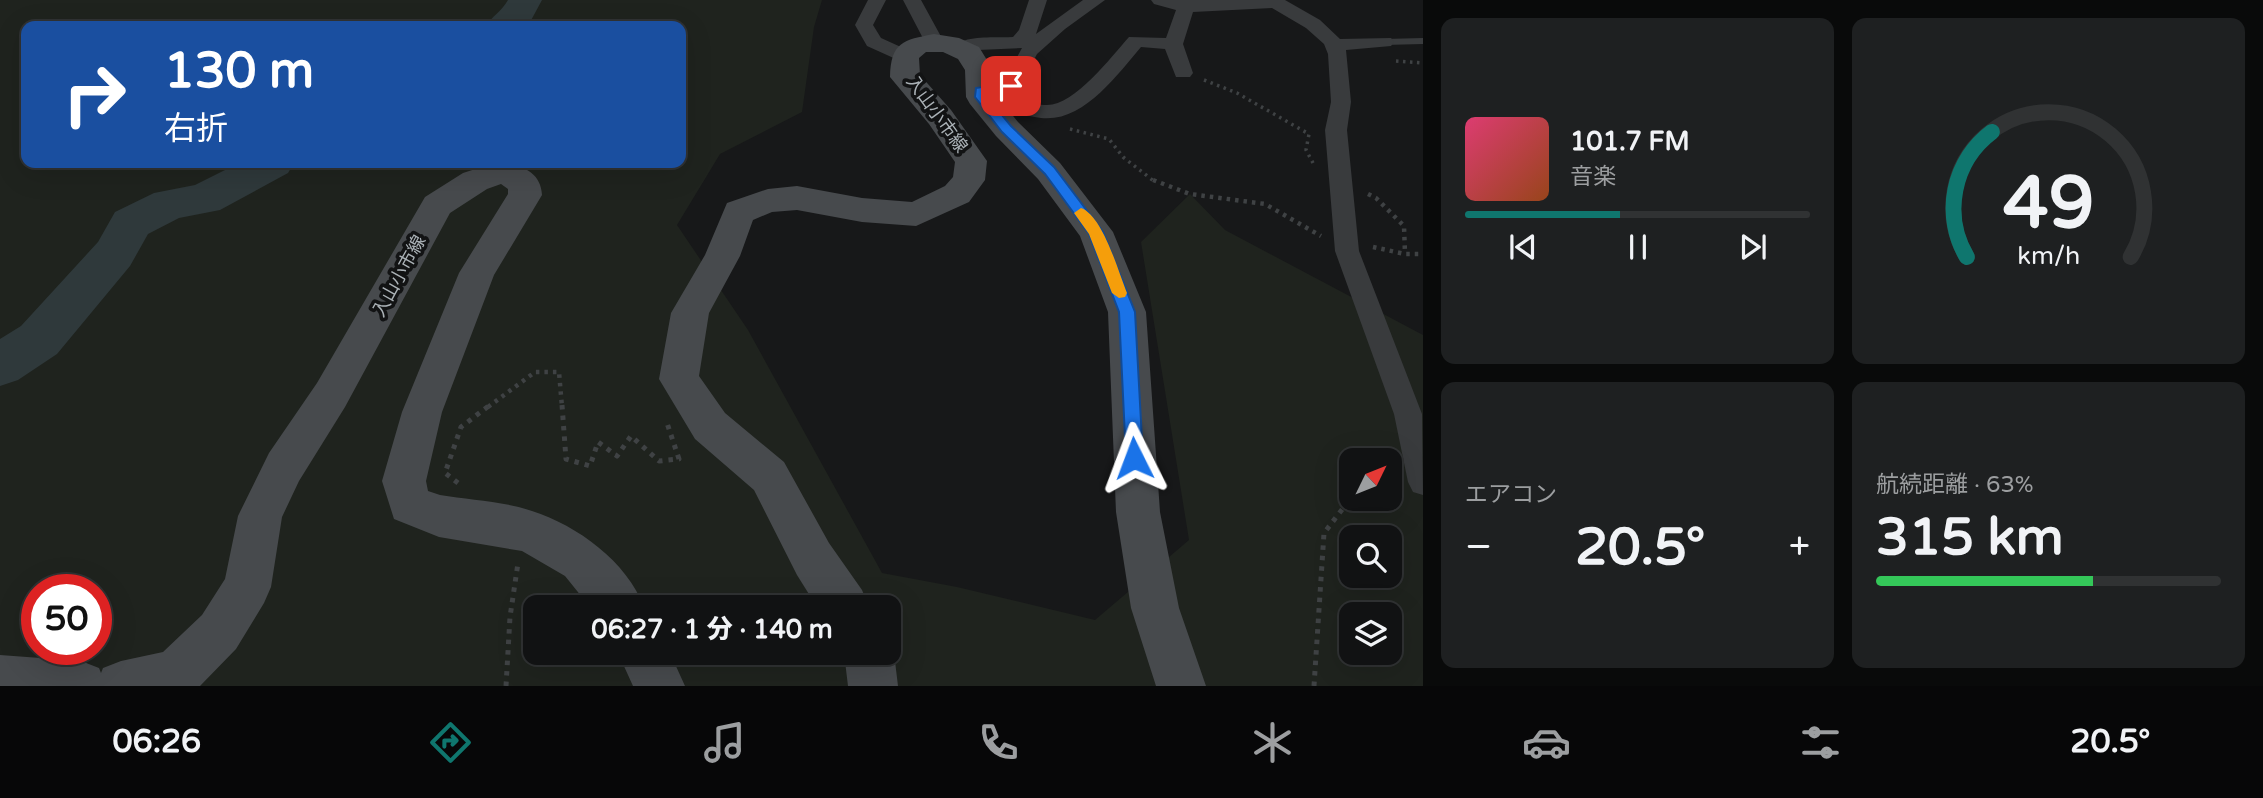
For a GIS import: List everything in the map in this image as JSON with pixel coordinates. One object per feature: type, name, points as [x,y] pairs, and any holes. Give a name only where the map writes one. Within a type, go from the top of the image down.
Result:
[{"type":"main road","points":[[933,49],[969,53],[979,70],[981,97],[1007,129],[1049,171],[1096,232],[1127,312],[1138,512],[1155,608],[1181,686]]},
{"type":"main road","name":"入山小市線","points":[[679,379],[690,313],[722,256],[739,212],[768,201],[797,198],[862,210],[916,214],[957,194],[969,180],[971,161],[940,117],[905,77],[933,49]]},
{"type":"main road","name":"入山小市線","points":[[121,686],[176,675],[219,632],[247,587],[260,516],[284,467],[331,395],[437,205],[475,181],[504,171],[525,184],[525,195],[477,273],[422,412],[404,481],[410,504],[439,516],[529,531],[582,560],[610,595]]},
{"type":"main road","points":[[679,379],[710,426],[768,477],[813,559],[837,595]]},
{"type":"main road","points":[[649,665],[660,686]]},
{"type":"main road","points":[[870,665],[873,686]]},
{"type":"main road","points":[[0,680],[81,686]]},
{"type":"street","points":[[877,0],[864,25],[874,42],[933,49],[1018,43],[1028,32],[1038,0]]},
{"type":"street","points":[[912,0],[933,49]]},
{"type":"street","points":[[980,91],[1011,86],[1023,68],[1027,55],[1078,9],[1096,0]]},
{"type":"street","points":[[1160,0],[1186,8],[1277,1],[1313,24],[1334,45],[1338,54],[1341,95],[1336,130],[1348,251],[1408,414],[1423,482]]},
{"type":"street","points":[[1183,73],[1172,44],[1186,8]]},
{"type":"street","points":[[1334,45],[1387,38]]},
{"type":"street","points":[[980,91],[1035,111],[1051,112],[1086,95],[1136,41],[1172,44]]},
{"type":"lane","points":[[1387,38],[1423,41]]},
{"type":"path","points":[[1394,61],[1423,62]]},
{"type":"path","points":[[1183,73],[1237,93],[1309,134],[1306,150],[1317,171]]},
{"type":"path","points":[[1051,112],[1066,127],[1110,139],[1123,157],[1158,184],[1190,194],[1265,204],[1332,243],[1347,241],[1405,254],[1423,254]]},
{"type":"path","points":[[1342,181],[1376,198],[1404,226],[1405,254]]},
{"type":"path","points":[[461,485],[445,472],[461,427],[534,372],[559,372],[566,459],[590,466],[598,442],[617,456],[631,436],[659,461],[679,458],[658,395],[679,379]]},
{"type":"path","points":[[1314,686],[1324,533],[1341,511]]},
{"type":"path","points":[[506,686],[510,617],[519,558],[529,531]]},
{"type":"shaded area","points":[[0,0],[822,0],[814,27],[802,112],[720,154],[677,225],[748,330],[882,573],[957,587],[1095,620],[1189,540],[1141,242],[1190,194],[1225,230],[1423,335],[1423,686],[0,686]]},
{"type":"waterway","points":[[512,21],[525,0]]},
{"type":"waterway","points":[[0,365],[39,340],[114,254],[131,223],[170,204],[204,199],[263,168]]},
{"type":"slow traffic","points":[[1081,213],[1096,232],[1119,293]]},
{"type":"route","points":[[1011,86],[980,91],[981,97],[1007,129],[1049,171],[1096,232],[1127,312],[1134,458]]}]
